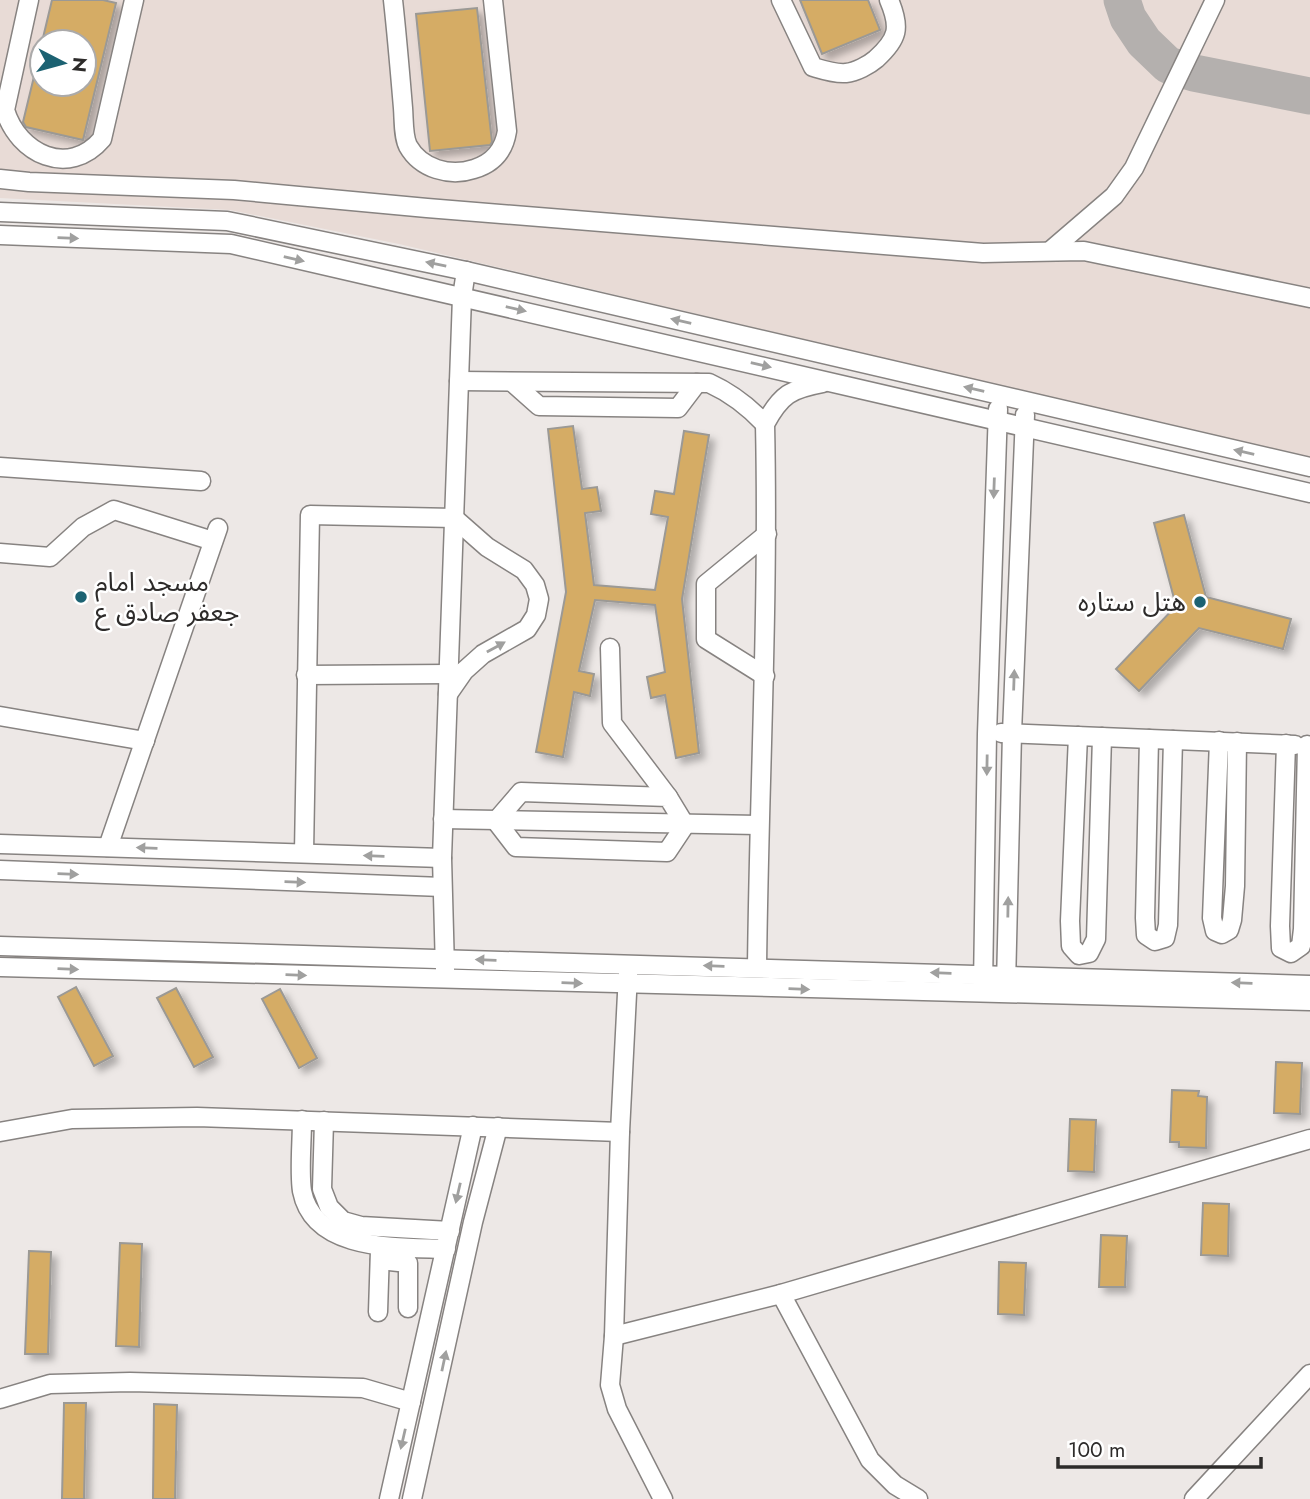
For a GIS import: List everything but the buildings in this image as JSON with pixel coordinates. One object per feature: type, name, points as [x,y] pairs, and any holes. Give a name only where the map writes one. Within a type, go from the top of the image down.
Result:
[{"type":"lane","points":[[29,0],[5,110],[9,124],[29,149],[44,156],[68,158],[92,152],[102,139],[134,0]]},
{"type":"lane","points":[[393,0],[407,144],[426,165],[463,173],[493,160],[505,146],[507,131],[493,0]]},
{"type":"lane","points":[[781,0],[813,67],[847,73],[870,64],[892,44],[897,29],[895,13],[889,0]]},
{"type":"lane","points":[[1050,251],[1114,196],[1134,168],[1215,0]]},
{"type":"lane","points":[[0,179],[234,190],[983,253],[1084,251],[1310,298]]},
{"type":"lane","points":[[0,212],[227,221],[466,271],[1310,467]]},
{"type":"lane","points":[[0,235],[231,244],[1310,493]]},
{"type":"lane","points":[[444,979],[443,819],[462,297],[466,271]]},
{"type":"lane","points":[[719,387],[723,356]]},
{"type":"lane","points":[[459,381],[709,383],[747,405],[765,424]]},
{"type":"lane","points":[[757,968],[758,825],[768,534],[765,424],[784,397],[800,387],[830,381]]},
{"type":"lane","points":[[512,382],[538,406],[678,408],[697,383]]},
{"type":"lane","points":[[983,994],[987,734],[996,420],[1000,395]]},
{"type":"lane","points":[[1005,995],[1017,574],[1023,426],[1027,401]]},
{"type":"lane","points":[[0,467],[201,481]]},
{"type":"lane","points":[[0,553],[50,557],[83,527],[114,510],[215,535],[108,847]]},
{"type":"lane","points":[[304,853],[310,515],[454,518],[487,547],[524,570],[535,584],[539,599],[536,615],[527,629],[483,654],[464,671],[448,694]]},
{"type":"lane","points":[[765,676],[706,639],[706,584],[768,534]]},
{"type":"lane","points":[[992,573],[1017,574]]},
{"type":"lane","points":[[610,648],[612,723],[668,797],[685,825]]},
{"type":"lane","points":[[306,675],[449,674]]},
{"type":"lane","points":[[0,716],[145,741]]},
{"type":"lane","points":[[987,734],[1012,733],[1173,740],[1219,741],[1237,742],[1286,744],[1308,745],[1303,929],[1301,946],[1291,953],[1281,948],[1280,926],[1286,744]]},
{"type":"lane","points":[[1078,736],[1070,921],[1071,946],[1079,955],[1089,953],[1096,939],[1102,737]]},
{"type":"lane","points":[[1149,739],[1145,919],[1146,935],[1155,941],[1165,938],[1168,925],[1173,740]]},
{"type":"lane","points":[[1219,741],[1212,918],[1215,931],[1222,934],[1229,930],[1234,897],[1237,742]]},
{"type":"lane","points":[[496,821],[521,792],[668,797]]},
{"type":"lane","points":[[443,819],[758,825]]},
{"type":"lane","points":[[496,821],[516,847],[667,852],[685,825]]},
{"type":"lane","points":[[0,844],[442,858]]},
{"type":"lane","points":[[0,870],[442,887]]},
{"type":"lane","points":[[0,946],[1310,985]]},
{"type":"lane","points":[[629,964],[610,1385],[617,1409],[663,1499]]},
{"type":"lane","points":[[0,967],[1310,1001]]},
{"type":"lane","points":[[0,1132],[72,1119],[197,1117],[620,1132]]},
{"type":"lane","points":[[302,1120],[302,1192],[315,1219],[332,1234],[408,1263],[408,1308]]},
{"type":"lane","points":[[324,1121],[322,1189],[329,1206],[343,1221],[448,1240]]},
{"type":"lane","points":[[389,1499],[473,1126]]},
{"type":"lane","points":[[412,1499],[473,1222],[498,1127]]},
{"type":"lane","points":[[614,1336],[781,1294],[1310,1139]]},
{"type":"lane","points":[[380,1253],[448,1240]]},
{"type":"lane","points":[[378,1312],[380,1253]]},
{"type":"lane","points":[[781,1294],[870,1460],[895,1485],[918,1499]]},
{"type":"lane","points":[[1194,1499],[1310,1374]]},
{"type":"lane","points":[[0,1399],[50,1384],[130,1382],[363,1388],[411,1402]]},
{"type":"shaded area","points":[[0,0],[1310,0],[1310,458],[399,244],[230,210],[0,198]]},
{"type":"taxiway","points":[[1122,0],[1128,18],[1144,42],[1168,65],[1194,73],[1310,96]]},
{"type":"place","name":"مسجد امام جعفر صادق ع","points":[[81,597]]},
{"type":"place","name":"هتل ستاره","points":[[1200,602]]}]
